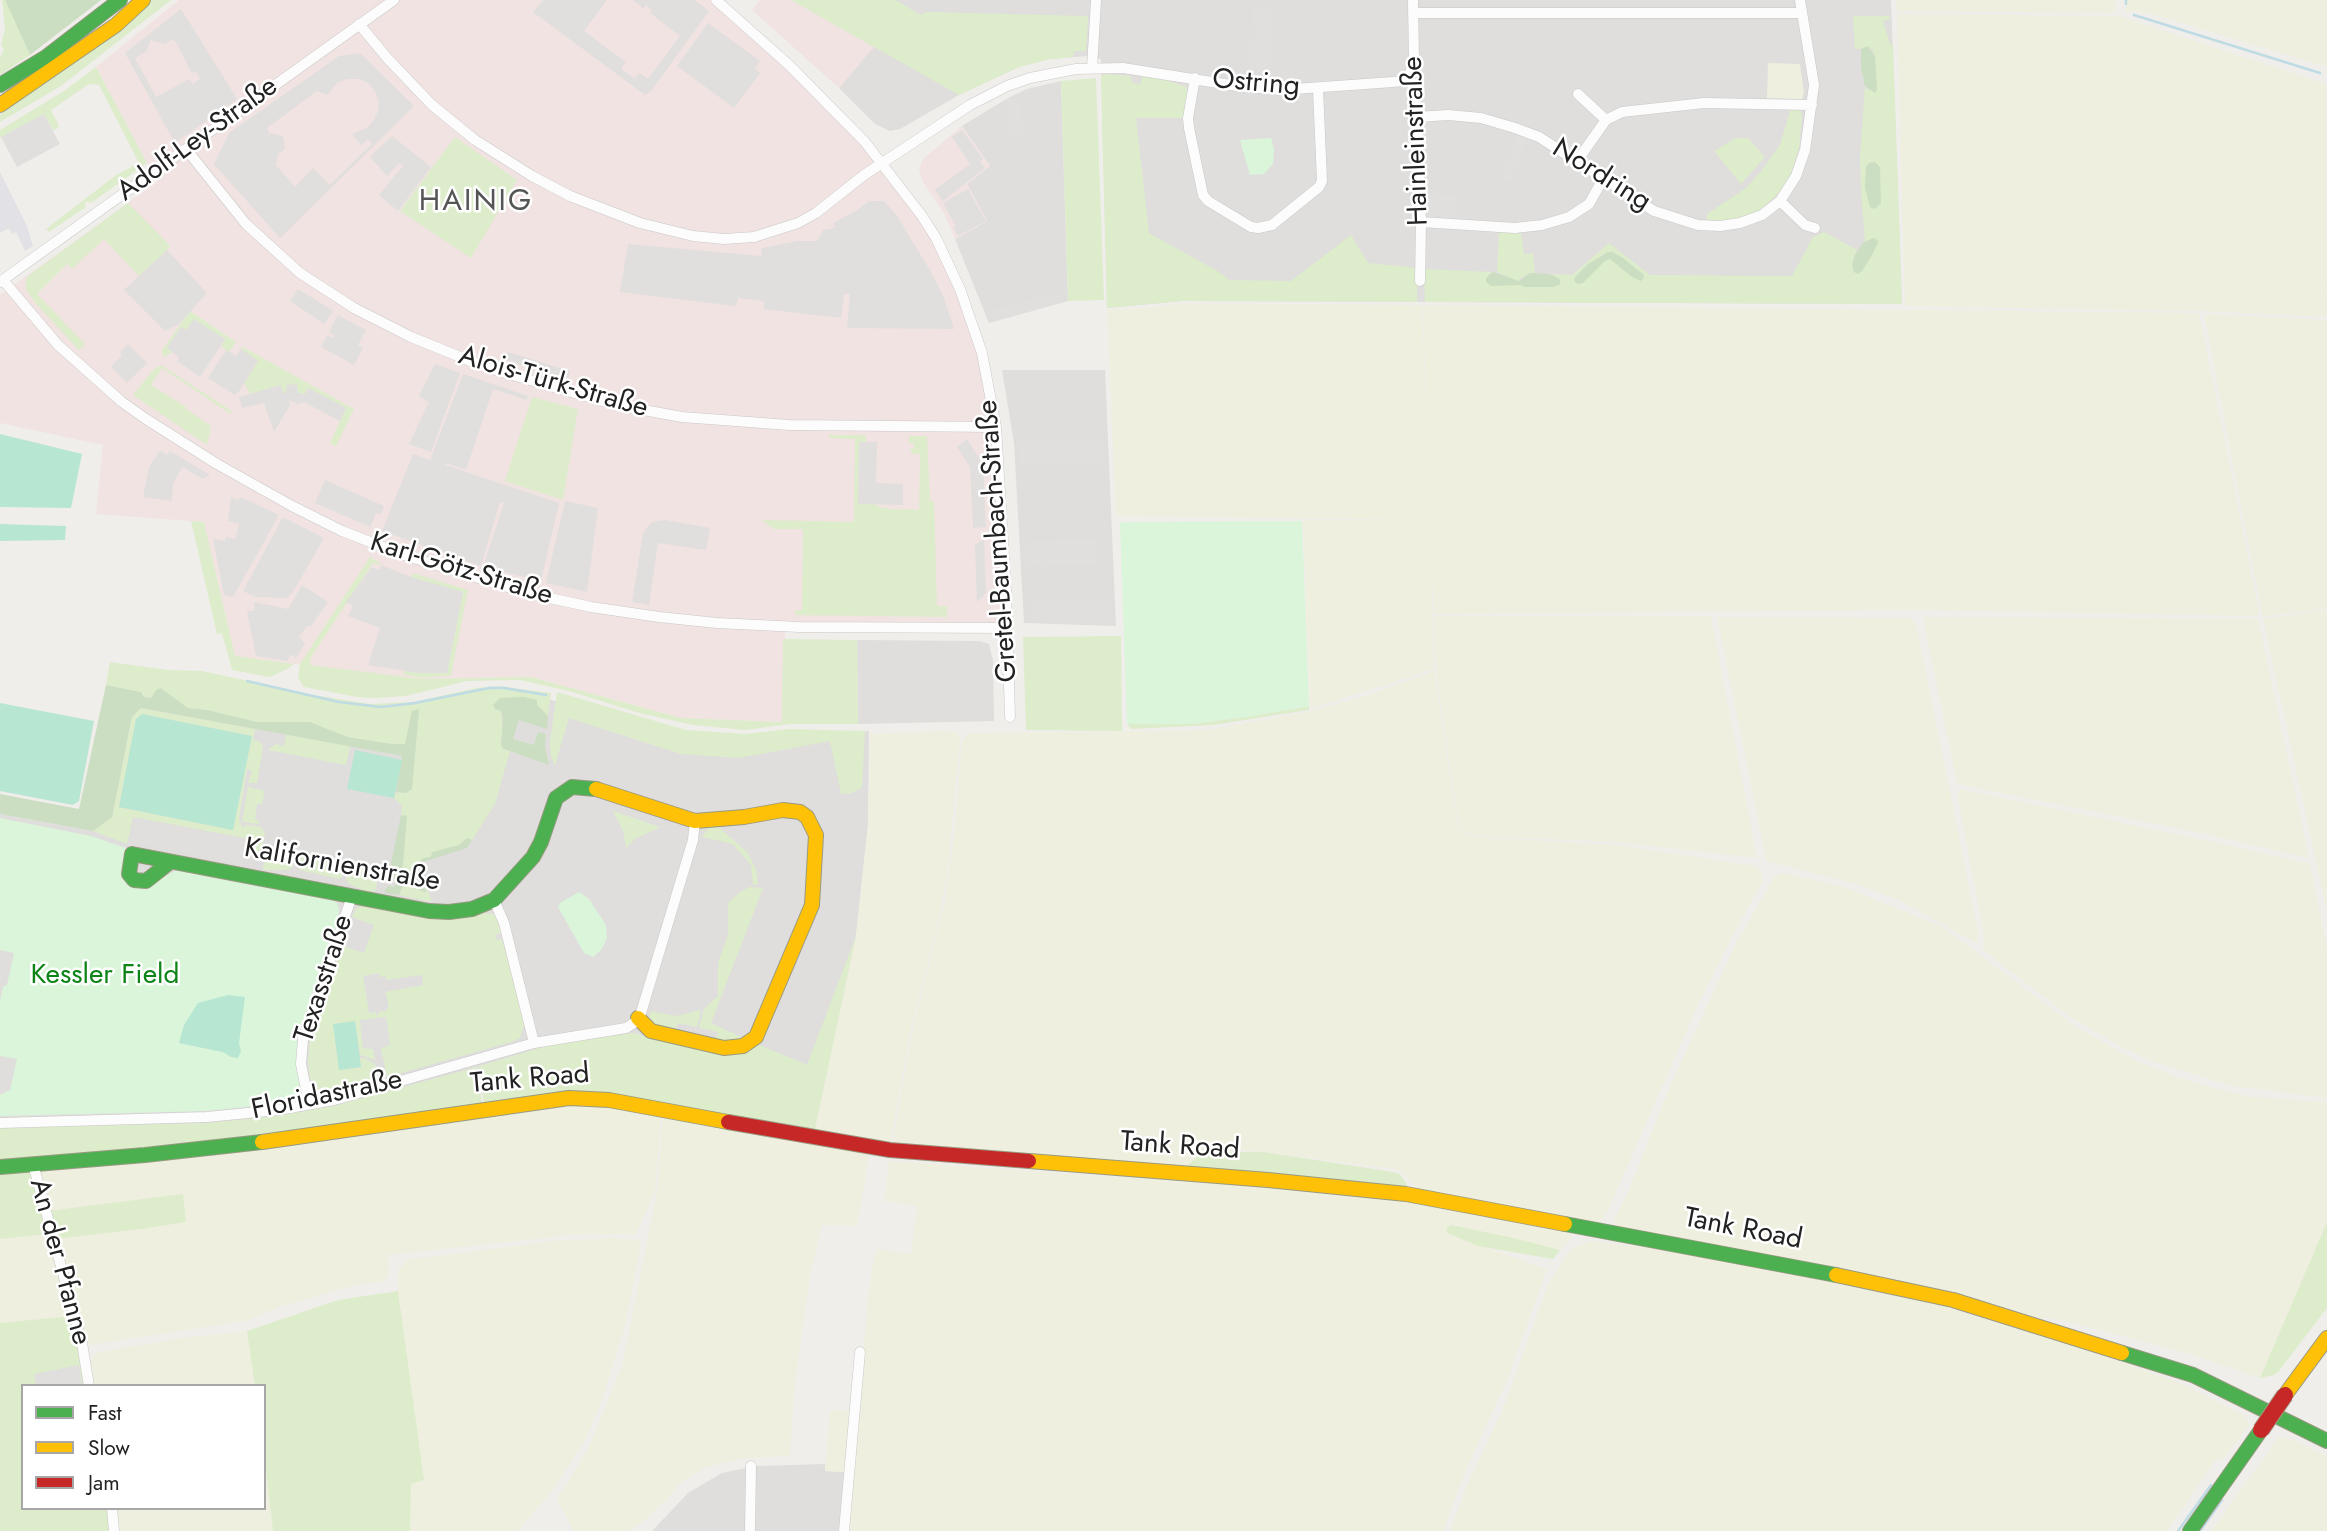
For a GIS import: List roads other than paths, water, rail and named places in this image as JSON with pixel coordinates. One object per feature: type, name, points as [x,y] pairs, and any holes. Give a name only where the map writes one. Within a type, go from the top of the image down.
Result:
[{"type":"street","points":[[0,86],[46,57],[120,0]]},
{"type":"street","points":[[0,106],[116,25],[143,0]]},
{"type":"street","name":"Adolf-Ley-Straße","points":[[1,281],[394,0]]},
{"type":"street","name":"Gretel-Baumbach-Straße","points":[[716,0],[789,65],[848,124],[882,164],[936,238],[960,289],[982,353],[996,427],[1010,717]]},
{"type":"street","points":[[1092,68],[1096,0]]},
{"type":"street","name":"Hainleinstraße","points":[[1413,0],[1415,60],[1409,76],[1413,85],[1417,117],[1420,281]]},
{"type":"street","name":"Nordring","points":[[1417,117],[1448,115],[1489,120],[1539,136],[1654,211],[1699,225],[1740,223],[1762,215],[1780,201],[1796,176],[1805,150],[1814,85],[1800,0]]},
{"type":"street","points":[[1413,13],[1801,13]]},
{"type":"street","name":"Ostring","points":[[359,24],[388,60],[432,105],[475,140],[537,180],[581,201],[640,223],[678,233],[731,240],[775,232],[798,223],[970,105],[1011,84],[1052,72],[1092,68],[1139,69],[1257,89],[1318,89],[1402,81],[1409,76]]},
{"type":"street","name":"Ostring","points":[[1195,78],[1188,118],[1203,195],[1251,227],[1258,228],[1272,225],[1319,187],[1322,181],[1318,89]]},
{"type":"street","points":[[1578,94],[1606,120]]},
{"type":"street","points":[[1577,161],[1606,120],[1639,109],[1704,103],[1812,105]]},
{"type":"street","name":"Alois-Türk-Straße","points":[[186,149],[246,224],[300,273],[361,312],[406,335],[485,368],[594,400],[682,417],[789,425],[996,427]]},
{"type":"street","points":[[1421,222],[1515,228],[1542,225],[1569,217],[1589,204],[1603,180]]},
{"type":"street","points":[[1780,201],[1805,225],[1815,228]]},
{"type":"street","name":"Karl-Götz-Straße","points":[[1,281],[58,345],[113,394],[146,419],[217,464],[292,506],[342,531],[413,558],[527,593],[614,611],[659,617],[799,627],[1007,628]]},
{"type":"street","points":[[534,1043],[504,923],[494,900],[533,857],[556,798],[565,790],[578,786],[590,787],[695,821],[790,810],[800,812],[809,820],[816,835],[812,905],[756,1037],[743,1046],[724,1048],[651,1031],[640,1016],[693,839],[695,821]]},
{"type":"street","name":"Kalifornienstraße","points":[[170,862],[438,912],[472,909],[494,900]]},
{"type":"street","name":"Texasstraße","points":[[309,1104],[302,1065],[303,1039],[352,896]]},
{"type":"street","name":"Floridastraße","points":[[0,1123],[207,1117],[246,1114],[334,1100],[534,1043],[626,1028],[640,1016]]},
{"type":"street","name":"Tank Road","points":[[0,1167],[248,1143],[464,1111],[579,1098],[609,1100],[821,1140],[890,1150],[1268,1180],[1406,1194],[1872,1282],[1953,1300],[2193,1375],[2327,1441]]},
{"type":"street","name":"An der Pfanne","points":[[33,1164],[89,1384]]},
{"type":"street","points":[[2190,1531],[2327,1338]]},
{"type":"street","points":[[844,1531],[860,1352]]},
{"type":"street","points":[[750,1531],[751,1466]]},
{"type":"street","points":[[112,1510],[114,1531]]},
{"type":"waterway","points":[[2134,15],[2320,73]]},
{"type":"waterway","points":[[247,681],[339,702],[381,707],[489,688],[546,695]]},
{"type":"waterway","points":[[2178,1531],[2211,1485]]},
{"type":"waterway","points":[[2200,1531],[2222,1500]]},
{"type":"district","name":"HAINIG","points":[[476,203]]},
{"type":"park label","name":"Kessler Field","points":[[105,976]]}]
